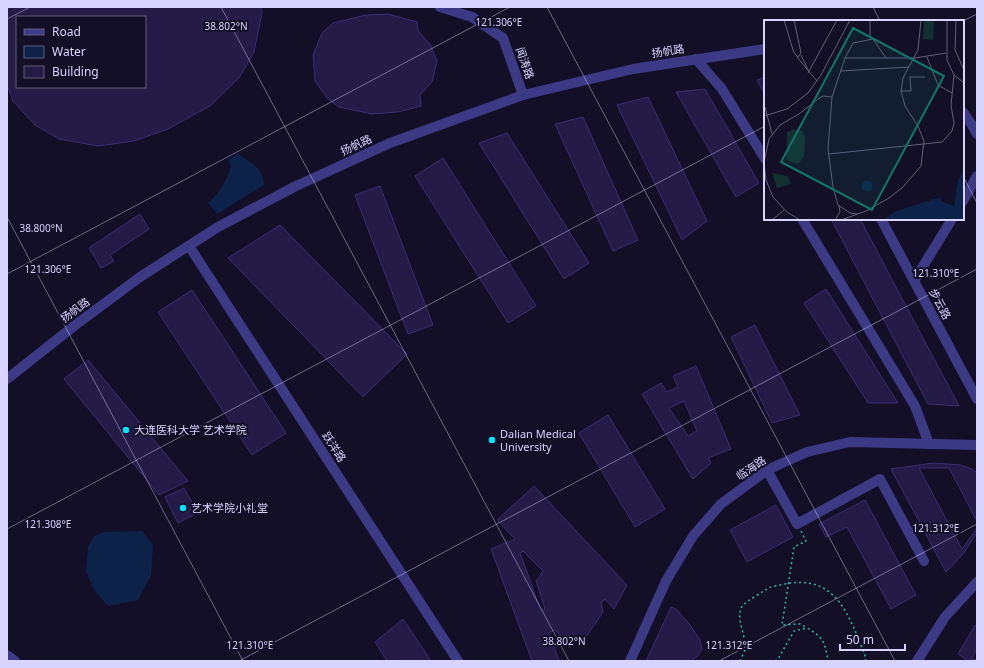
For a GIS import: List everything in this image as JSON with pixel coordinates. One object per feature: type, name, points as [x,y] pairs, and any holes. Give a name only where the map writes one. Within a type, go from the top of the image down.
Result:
[{"type":"street","name":"闻涛路","points":[[440,7],[472,17],[503,38],[523,95]]},
{"type":"street","name":"扬帆路","points":[[7,380],[74,326],[140,277],[218,227],[294,187],[383,146],[523,95],[633,69],[764,49]]},
{"type":"street","points":[[696,59],[722,89],[764,157]]},
{"type":"street","points":[[964,113],[976,130]]},
{"type":"street","points":[[964,199],[977,176]]},
{"type":"street","points":[[803,220],[915,406],[929,444]]},
{"type":"street","name":"步云路","points":[[882,220],[977,399]]},
{"type":"street","points":[[914,280],[951,220]]},
{"type":"street","name":"跃洋路","points":[[189,246],[458,661]]},
{"type":"street","name":"临海路","points":[[630,661],[666,581],[693,536],[721,504],[767,470],[807,452],[850,442],[977,445]]},
{"type":"street","points":[[767,470],[797,524],[880,479],[924,561]]},
{"type":"street","points":[[917,661],[945,617],[977,582]]},
{"type":"street","points":[[7,655],[16,661]]},
{"type":"path","points":[[797,524],[806,541],[794,547],[782,625],[800,624],[818,635],[826,648],[828,661]]},
{"type":"path","points":[[740,661],[745,649],[740,615],[744,605],[770,588],[788,583],[810,583],[828,590],[840,602],[851,621],[866,658],[865,661]]},
{"type":"path","points":[[775,661],[778,659],[794,631],[807,628]]},
{"type":"water","points":[[237,153],[259,170],[264,185],[217,214],[208,203],[222,186],[231,167],[229,160]]},
{"type":"water","points":[[142,531],[153,545],[151,575],[138,600],[108,606],[94,590],[86,571],[88,547],[94,536],[103,532]]},
{"type":"building","points":[[9,7],[261,7],[262,13],[254,52],[239,78],[210,106],[168,129],[134,141],[98,146],[59,139],[35,125],[13,101],[7,85],[7,13]]},
{"type":"building","points":[[388,14],[417,22],[418,31],[430,44],[437,61],[432,82],[420,95],[421,106],[398,112],[372,114],[339,107],[327,98],[315,81],[313,55],[322,33],[333,23],[366,15]]},
{"type":"building","points":[[764,77],[764,93],[757,80]]},
{"type":"building","points":[[705,89],[759,183],[736,197],[676,92]]},
{"type":"building","points":[[648,97],[707,221],[682,240],[617,105]]},
{"type":"building","points":[[583,117],[638,240],[613,251],[555,124]]},
{"type":"building","points":[[507,133],[589,263],[564,279],[479,143]]},
{"type":"building","points":[[443,158],[536,306],[508,323],[415,176]]},
{"type":"building","points":[[380,186],[433,325],[408,334],[355,195]]},
{"type":"building","points":[[140,214],[149,229],[110,255],[114,261],[101,268],[89,248]]},
{"type":"building","points":[[832,220],[861,220],[959,406],[928,404]]},
{"type":"building","points":[[280,225],[407,354],[363,397],[228,258]]},
{"type":"building","points":[[826,289],[898,403],[868,403],[804,303]]},
{"type":"building","points":[[192,290],[286,433],[252,455],[158,312]]},
{"type":"building","points":[[755,325],[800,415],[772,423],[731,337]]},
{"type":"building","name":"大连医科大学 艺术学院","points":[[88,360],[188,481],[159,495],[64,379]]},
{"type":"building","points":[[696,366],[731,449],[708,458],[711,463],[693,479],[642,394],[661,383],[667,392],[678,387],[673,376]],"holes":[[[684,401],[697,431],[688,436],[669,408]]]},
{"type":"building","points":[[608,415],[665,509],[635,527],[579,433]]},
{"type":"building","points":[[933,463],[961,465],[972,469],[977,473],[977,521],[949,468],[919,468],[962,549],[977,528],[977,532],[964,553],[946,572],[891,469]]},
{"type":"building","points":[[534,486],[627,585],[614,609],[605,599],[601,603],[603,612],[586,637],[572,642],[564,639],[555,630],[549,633],[559,661],[532,661],[491,549],[515,539],[497,520]],"holes":[[[523,551],[543,571],[536,581],[545,609],[541,611],[520,553]]]},
{"type":"building","name":"艺术学院小礼堂","points":[[184,488],[198,513],[178,523],[165,497]]},
{"type":"building","points":[[865,500],[916,595],[891,609],[847,527],[826,537],[819,524]]},
{"type":"building","points":[[776,505],[793,537],[747,562],[730,530]]},
{"type":"building","points":[[671,607],[676,609],[690,625],[700,640],[702,649],[698,656],[691,661],[646,661]]},
{"type":"building","points":[[403,619],[431,661],[387,661],[375,642]]},
{"type":"building","points":[[975,625],[977,626],[977,649],[972,658],[977,661],[968,661],[958,654]]},
{"type":"place","name":"大连医科大学 艺术学院","points":[[126,430]]},
{"type":"place","name":"Dalian Medical University","points":[[492,440]]},
{"type":"place","name":"艺术学院小礼堂","points":[[183,508]]}]
